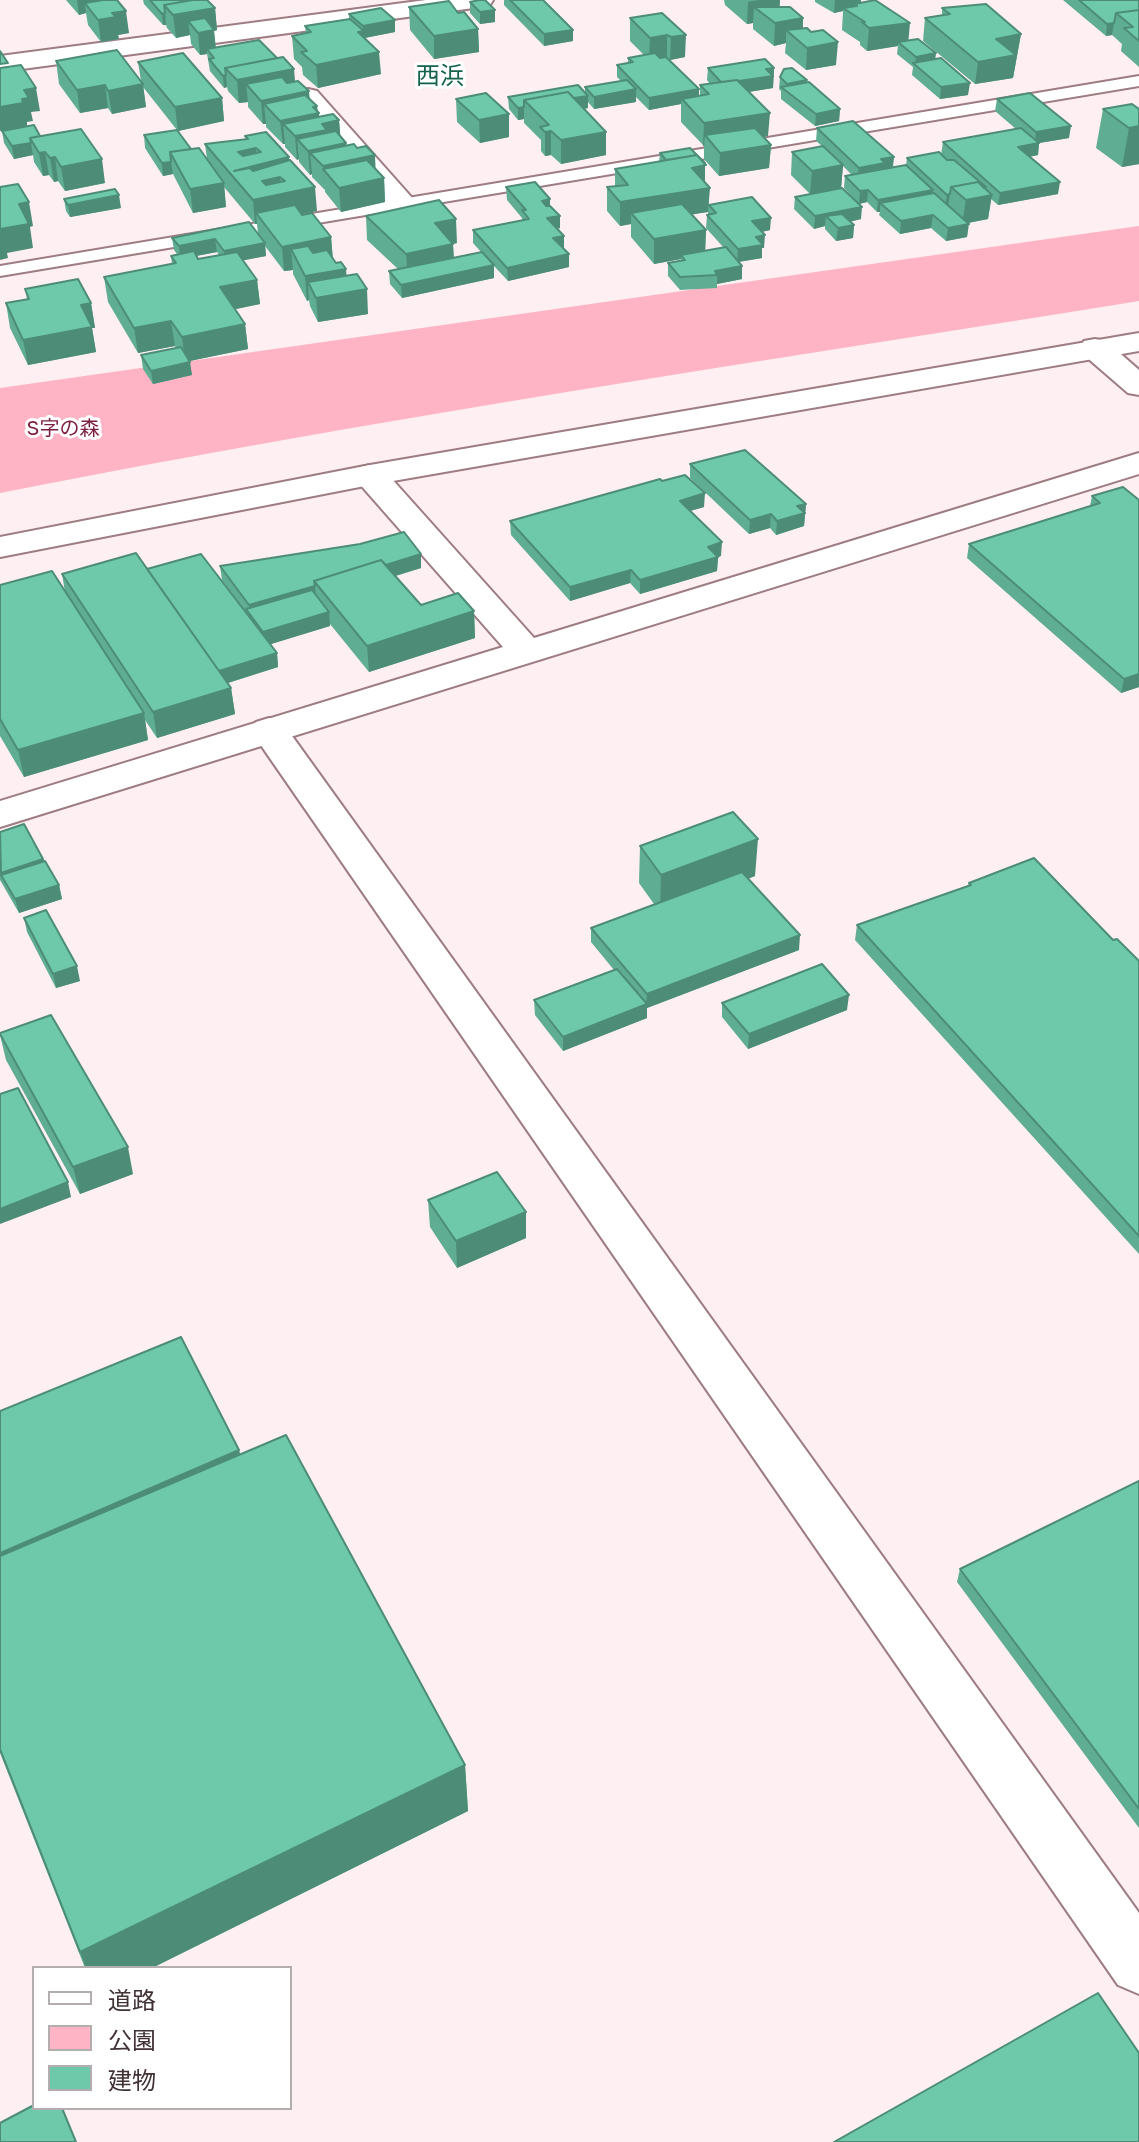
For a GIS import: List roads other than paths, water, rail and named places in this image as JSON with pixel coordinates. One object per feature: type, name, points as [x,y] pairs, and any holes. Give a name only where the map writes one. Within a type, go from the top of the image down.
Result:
[{"type":"street","points":[[0,64],[481,0]]},
{"type":"street","points":[[308,97],[403,205]]},
{"type":"street","points":[[0,547],[370,475],[1139,342]]},
{"type":"street","points":[[1095,348],[1139,386]]},
{"type":"street","points":[[0,814],[1139,463]]},
{"type":"street","points":[[370,475],[526,651]]},
{"type":"street","points":[[269,730],[1139,1964]]},
{"type":"lane","points":[[0,271],[1139,81]]},
{"type":"district","name":"西浜","points":[[440,76]]},
{"type":"park label","name":"S字の森","points":[[63,429]]}]
